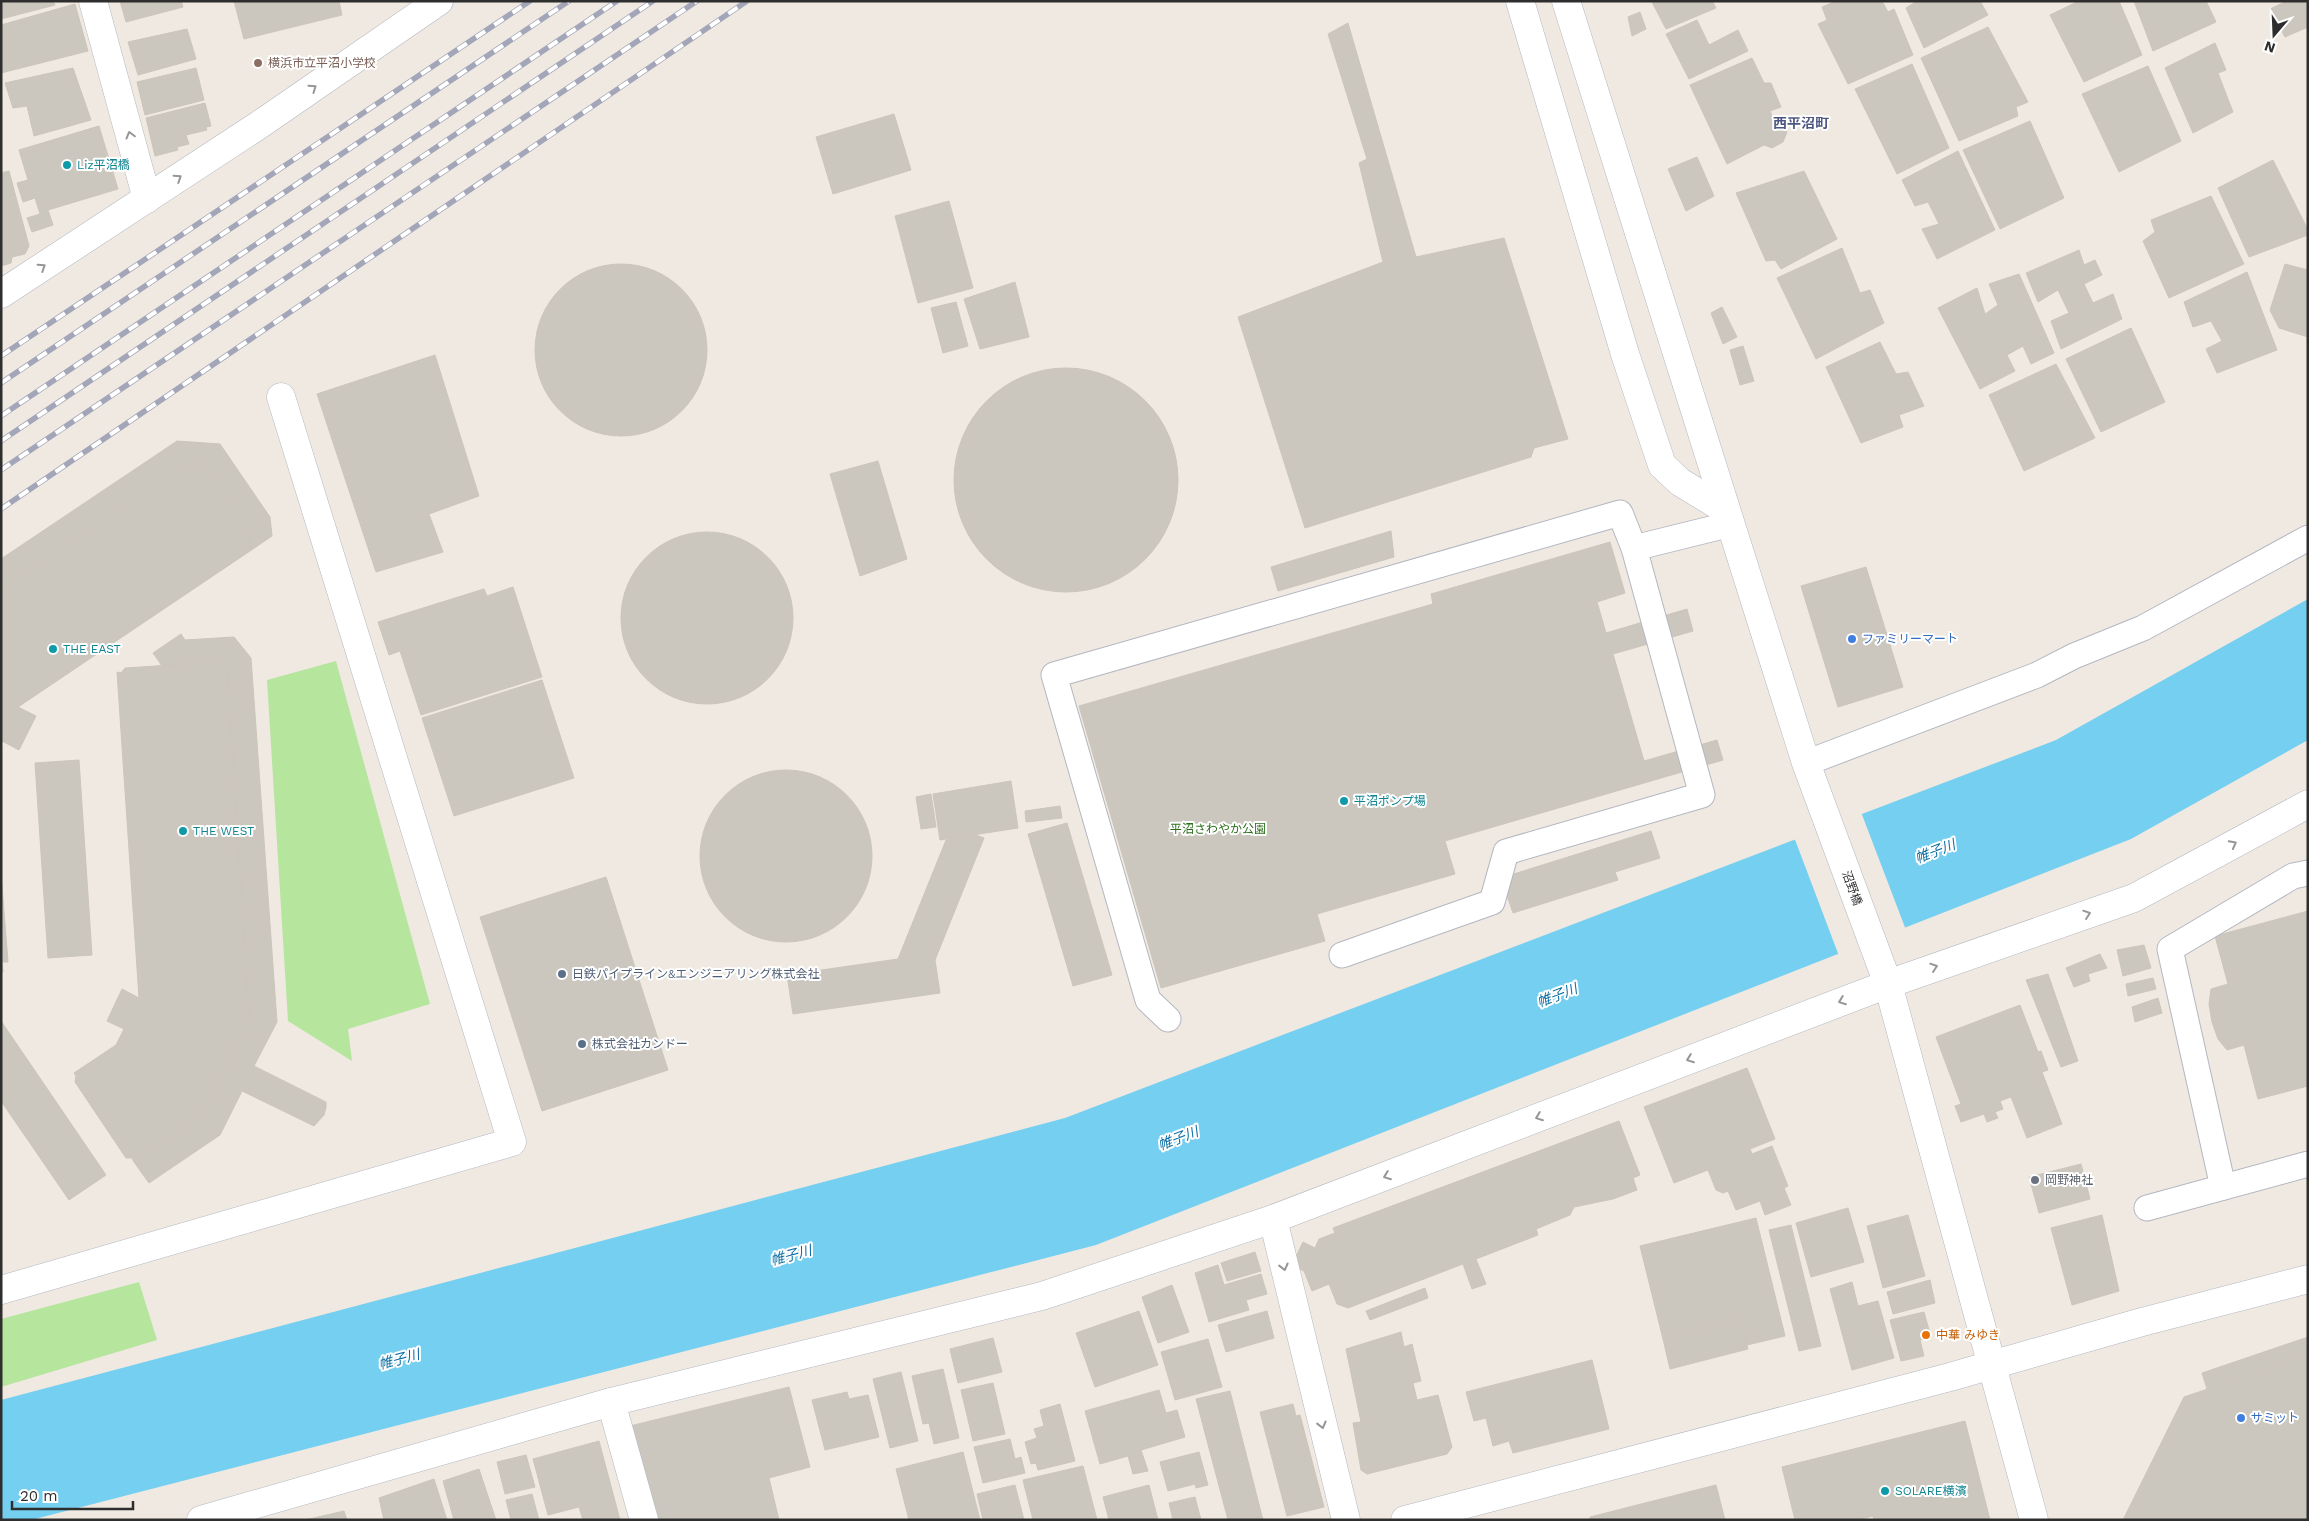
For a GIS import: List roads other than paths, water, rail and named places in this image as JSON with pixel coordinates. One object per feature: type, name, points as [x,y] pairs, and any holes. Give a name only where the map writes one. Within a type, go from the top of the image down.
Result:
[{"type":"street","points":[[93,1],[147,198]]},
{"type":"street","points":[[1,294],[256,127],[439,1]]},
{"type":"street","points":[[1520,1],[1625,354],[1662,465],[1680,482],[1729,517]]},
{"type":"street","name":"沼野橋","points":[[1566,1],[1806,762],[1884,975],[1993,1365],[2034,1520]]},
{"type":"street","points":[[1,1290],[512,1142],[281,397]]},
{"type":"street","points":[[201,1520],[611,1402],[1042,1296],[1273,1219],[1884,975],[2134,898],[2308,804]]},
{"type":"street","points":[[1273,1219],[1346,1520]]},
{"type":"street","points":[[1404,1520],[1993,1365],[2142,1322],[2308,1279]]},
{"type":"street","points":[[611,1402],[644,1520]]},
{"type":"lane","points":[[1168,1018],[1148,1000],[1054,675],[1620,513],[1634,548],[1702,795],[1506,852],[1492,902],[1342,955]]},
{"type":"lane","points":[[1634,548],[1729,517]]},
{"type":"lane","points":[[1806,762],[2037,675],[2074,656],[2143,628],[2308,538]]},
{"type":"lane","points":[[2223,1187],[2170,949],[2293,876],[2308,873]]},
{"type":"lane","points":[[2147,1208],[2308,1164]]},
{"type":"water","name":"帷子川","points":[[2308,599],[2308,740],[2131,839],[1096,1245],[31,1520],[1,1520],[1,1400],[1065,1118],[2056,740]]},
{"type":"railway","points":[[1,356],[530,1]]},
{"type":"railway","points":[[1,383],[569,1]]},
{"type":"railway","points":[[1,416],[617,1]]},
{"type":"railway","points":[[1,441],[653,1]]},
{"type":"railway","points":[[1,470],[697,1]]},
{"type":"railway","points":[[1,509],[747,1]]},
{"type":"place","name":"横浜市立平沼小学校","points":[[258,63]]},
{"type":"place","name":"Liz平沼橋","points":[[67,165]]},
{"type":"place","name":"ファミリーマート","points":[[1852,639]]},
{"type":"place","name":"THE EAST","points":[[53,649]]},
{"type":"place","name":"平沼ポンプ場","points":[[1344,801]]},
{"type":"place","name":"THE WEST","points":[[183,831]]},
{"type":"place","name":"日鉄パイプライン&エンジニアリング株式会社","points":[[562,974]]},
{"type":"place","name":"株式会社カンドー","points":[[582,1044]]},
{"type":"place","name":"岡野神社","points":[[2035,1180]]},
{"type":"place","name":"中華 みゆき","points":[[1926,1335]]},
{"type":"place","name":"サミット","points":[[2241,1418]]},
{"type":"place","name":"SOLARE横濱","points":[[1885,1491]]},
{"type":"district","name":"西平沼町","points":[[1801,123]]},
{"type":"park label","name":"平沼さわやか公園","points":[[1218,829]]}]
